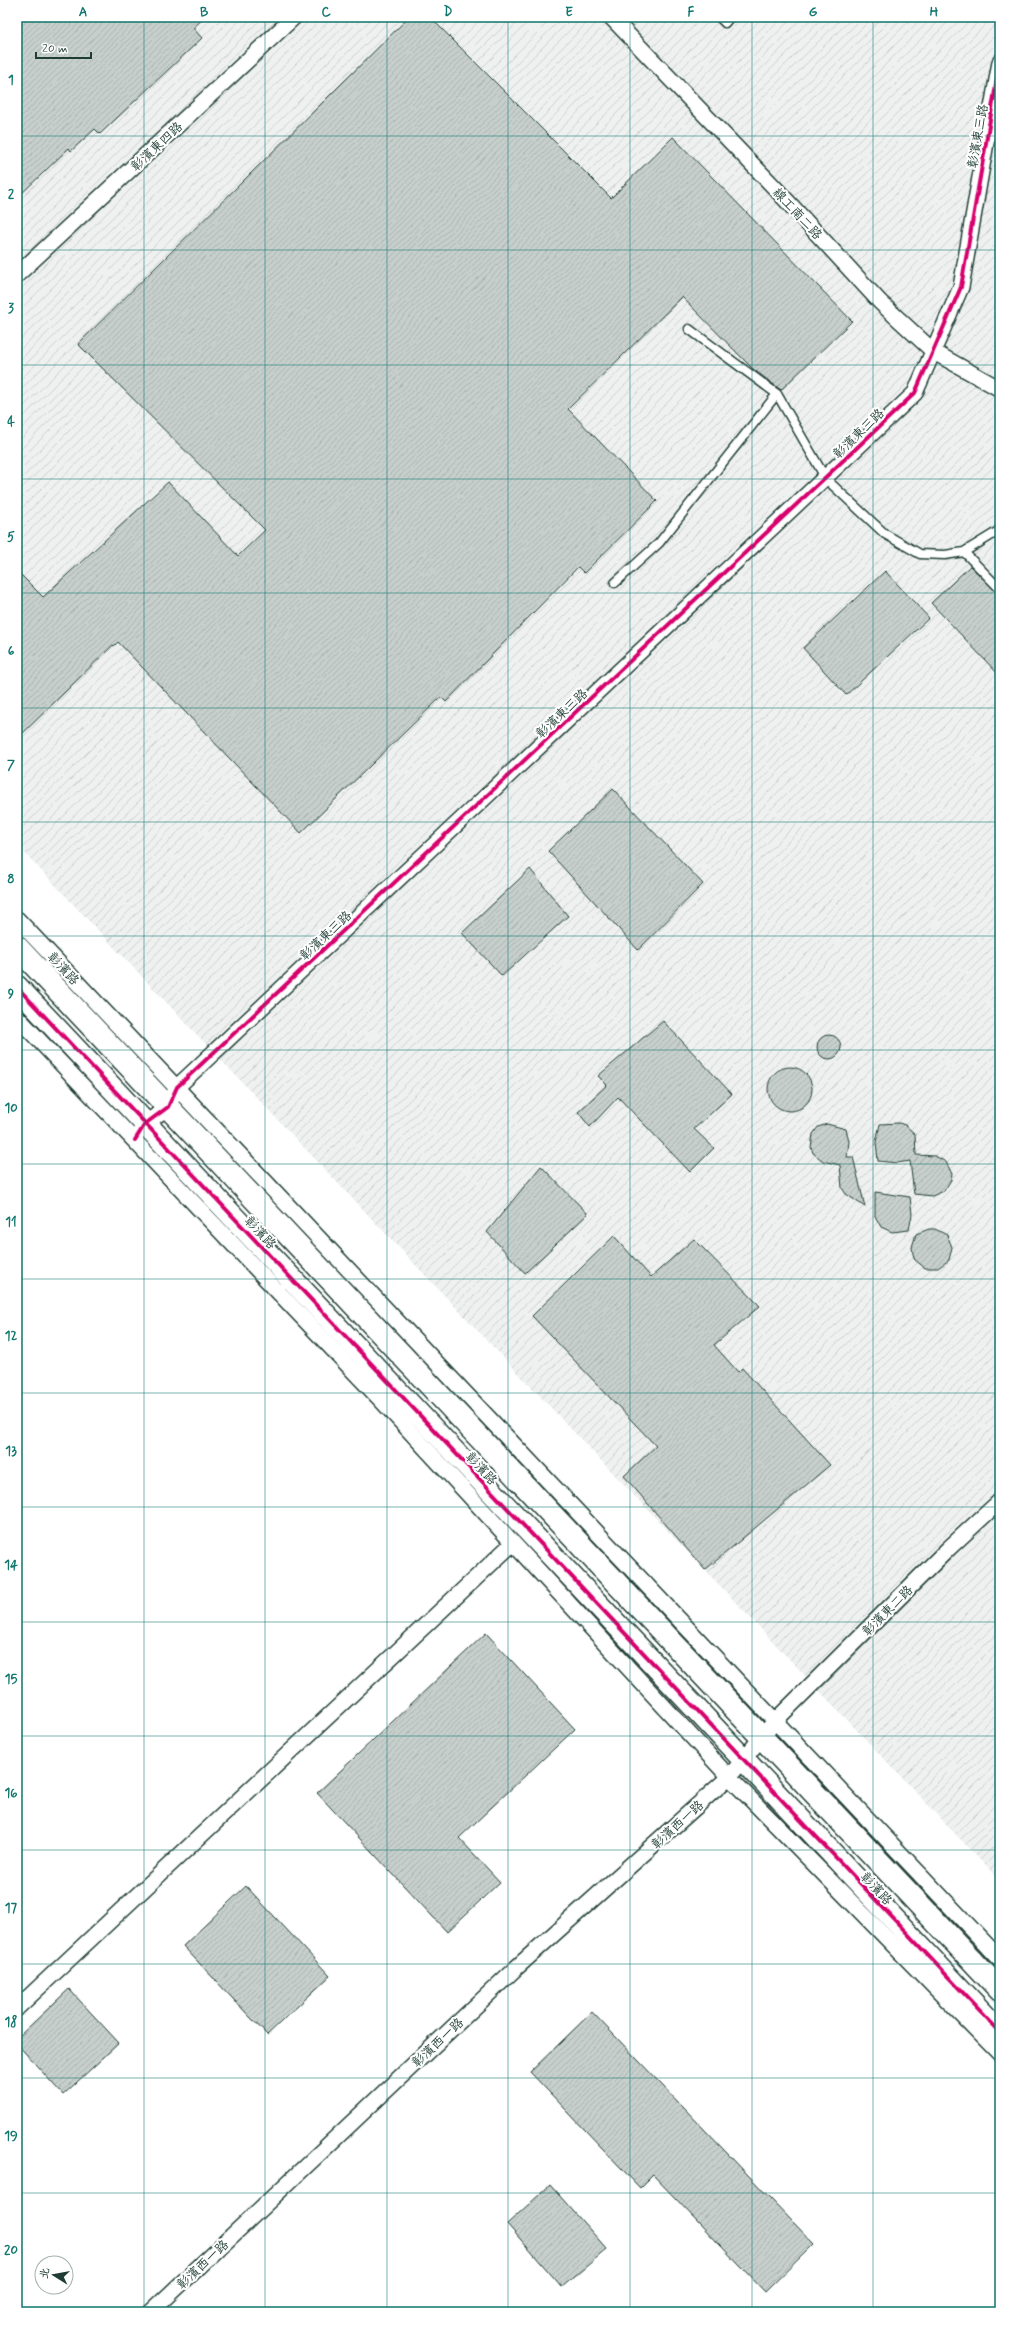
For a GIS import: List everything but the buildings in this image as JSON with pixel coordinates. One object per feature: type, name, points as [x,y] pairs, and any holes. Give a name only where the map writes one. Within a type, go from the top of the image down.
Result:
[{"type":"street","name":"彰濱東四路","points":[[17,275],[294,17]]},
{"type":"street","name":"線工南二路","points":[[611,17],[775,188],[880,302],[934,352],[1000,389]]},
{"type":"street","name":"彰濱東三路","points":[[140,1132],[173,1097],[826,479],[868,435],[915,393],[934,352],[960,287],[1000,62]]},
{"type":"street","name":"彰濱路","points":[[17,919],[173,1097],[769,1729],[1000,1959]]},
{"type":"street","name":"彰濱路","points":[[17,947],[173,1097]]},
{"type":"street","name":"彰濱路","points":[[17,987],[140,1132],[513,1543],[729,1777],[1000,2054]]},
{"type":"street","name":"彰濱路","points":[[17,1017],[140,1132],[743,1761],[1000,2032]]},
{"type":"street","name":"彰濱東二路","points":[[743,1761],[769,1729],[948,1549],[1000,1501]]},
{"type":"street","points":[[17,2008],[513,1543]]},
{"type":"street","name":"彰濱路","points":[[769,1729],[1000,1990]]},
{"type":"street","name":"彰濱西一路","points":[[151,2312],[516,1968],[729,1777],[743,1761]]},
{"type":"lane","points":[[719,17],[724,23],[730,17]]},
{"type":"lane","points":[[688,329],[777,394],[826,479],[885,534],[920,554],[945,555],[964,552],[1000,530]]},
{"type":"lane","points":[[616,583],[659,543],[777,394]]},
{"type":"lane","points":[[964,552],[1000,589]]},
{"type":"shaded area","points":[[17,17],[1000,17],[1000,1881],[17,845]]},
{"type":"cycle path","points":[[135,1140],[145,1124],[168,1107],[177,1087],[915,393],[961,287],[1000,62]]},
{"type":"cycle path","points":[[17,987],[1000,2032]]}]
